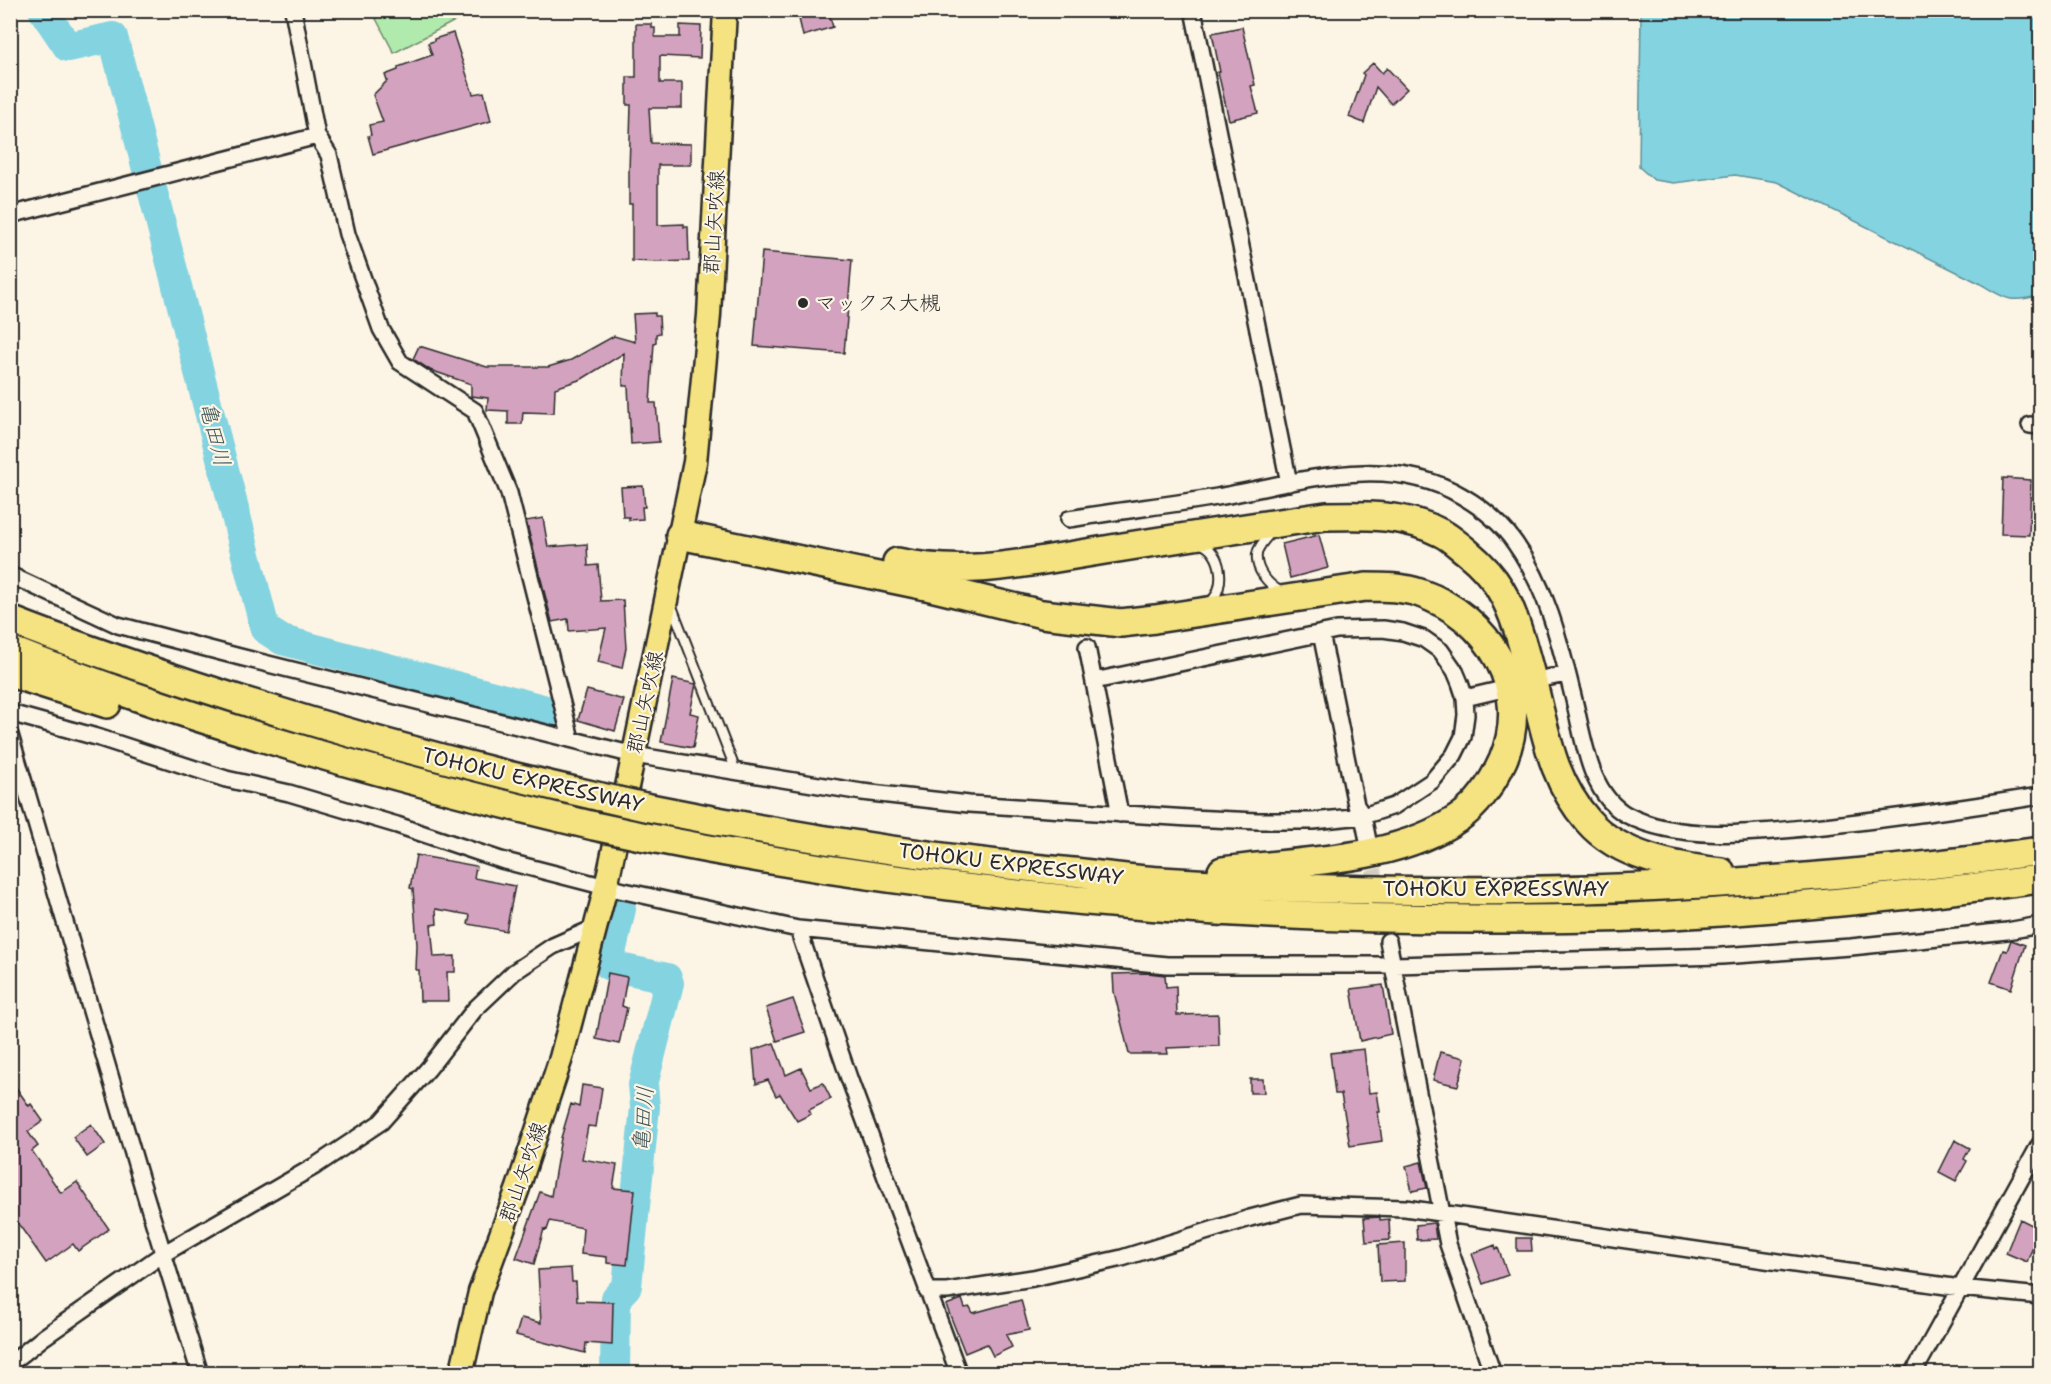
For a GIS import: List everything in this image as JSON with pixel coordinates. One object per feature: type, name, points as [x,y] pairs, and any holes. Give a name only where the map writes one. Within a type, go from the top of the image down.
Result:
[{"type":"highway","points":[[682,526],[925,568],[961,570],[1015,565],[1326,516],[1360,515],[1395,518],[1420,524],[1443,533],[1479,562],[1500,589],[1516,627],[1533,682],[1546,743],[1567,792],[1588,822],[1614,843],[1652,858],[1707,870],[1776,879]]},
{"type":"highway","points":[[682,526],[1042,614],[1121,622],[1366,587],[1395,587],[1419,592],[1444,604],[1467,619],[1486,639],[1500,661],[1512,701],[1513,723],[1509,745],[1497,773],[1482,797],[1462,816],[1436,833],[1409,844],[1330,859],[1251,867],[1159,881]]},
{"type":"highway","name":"TOHOKU EXPRESSWAY","points":[[10,620],[167,676],[321,726],[504,776],[737,826],[941,858],[1159,881],[1440,891],[1628,888],[1776,879],[1891,869],[2040,851]]},
{"type":"highway","name":"TOHOKU EXPRESSWAY","points":[[10,650],[155,703],[395,777],[594,826],[731,854],[857,875],[950,887],[1161,909],[1341,918],[1505,919],[1651,916],[1791,908],[2040,879]]},
{"type":"highway","points":[[10,673],[84,698],[156,718],[243,732]]},
{"type":"main road","name":"郡山矢吹線","points":[[461,1374],[480,1292],[518,1188],[561,1058],[606,887],[695,462],[709,315],[725,10]]},
{"type":"street","points":[[293,10],[317,136],[329,155],[347,234],[381,329],[400,362],[475,411],[509,493],[571,739]]},
{"type":"street","points":[[1192,10],[1289,483]]},
{"type":"street","points":[[10,215],[317,136]]},
{"type":"street","points":[[1069,519],[1353,473],[1372,471],[1427,479],[1478,505],[1514,541],[1537,580],[1552,615],[1588,758],[1608,799],[1625,814],[1665,829],[1755,833],[1909,816],[2040,796]]},
{"type":"street","points":[[10,575],[118,625],[634,755],[874,793],[969,804],[1258,821],[1313,821],[1363,816],[1394,806],[1432,781],[1454,755],[1462,737],[1466,715],[1465,698],[1455,671],[1441,651],[1424,639],[1403,632],[1383,629],[1337,630],[1094,681]]},
{"type":"street","points":[[1321,633],[1356,805],[1363,816],[1368,841]]},
{"type":"street","points":[[1087,646],[1120,814]]},
{"type":"street","points":[[1546,678],[1567,674]]},
{"type":"street","points":[[1465,698],[1499,690]]},
{"type":"street","points":[[10,712],[100,738],[226,779],[300,796],[397,825],[501,860],[606,887],[798,929],[1167,965],[1394,965],[1721,956],[1851,947],[2007,931],[2040,925]]},
{"type":"street","points":[[10,735],[200,1374]]},
{"type":"street","points":[[10,1364],[44,1337],[163,1254],[315,1166],[381,1122],[428,1070],[475,1009],[514,972],[553,946],[594,928]]},
{"type":"street","points":[[798,929],[849,1078],[959,1374]]},
{"type":"street","points":[[1388,941],[1448,1244],[1493,1374]]},
{"type":"street","points":[[1913,1374],[2040,1144]]},
{"type":"street","points":[[927,1291],[947,1291],[1033,1278],[1122,1258],[1250,1218],[1300,1205],[1405,1208],[1960,1288],[2040,1296]]},
{"type":"lane","points":[[1294,521],[1272,532],[1263,542],[1257,554],[1260,570],[1273,587],[1282,592],[1305,596]]},
{"type":"lane","points":[[1170,540],[1192,541],[1206,546],[1215,557],[1220,572],[1220,587],[1214,599],[1196,613]]},
{"type":"lane","points":[[668,594],[736,771]]},
{"type":"green space","points":[[372,11],[489,11],[472,12],[394,53]]},
{"type":"water","points":[[1641,11],[2040,11],[2040,295],[2021,299],[2002,296],[1777,182],[1735,175],[1674,183],[1654,180],[1639,167]]},
{"type":"building","points":[[797,10],[828,10],[833,27],[803,36]]},
{"type":"building","points":[[636,24],[652,24],[652,28],[655,28],[655,37],[680,37],[680,25],[701,26],[700,58],[660,56],[660,83],[682,83],[682,108],[649,108],[651,143],[691,144],[691,165],[658,165],[658,225],[684,224],[684,227],[688,227],[689,261],[632,261],[632,204],[629,204],[631,105],[627,105],[627,77],[636,77]]},
{"type":"building","points":[[1242,27],[1255,85],[1251,86],[1258,113],[1229,120],[1212,33]]},
{"type":"building","points":[[453,33],[473,94],[484,92],[491,121],[373,154],[368,136],[371,135],[369,125],[383,122],[373,95],[387,81],[385,75],[398,70],[398,67],[432,55],[428,43]]},
{"type":"building","points":[[1373,63],[1382,73],[1387,68],[1407,89],[1391,104],[1376,87],[1364,123],[1349,117],[1364,75],[1362,73]]},
{"type":"building","name":"マックス大槻","points":[[762,252],[852,260],[844,353],[754,346]]},
{"type":"building","points":[[655,313],[655,316],[659,316],[660,333],[656,334],[654,343],[650,403],[656,403],[659,442],[631,444],[628,386],[623,386],[624,353],[582,379],[555,388],[554,413],[523,412],[522,424],[508,424],[508,411],[487,410],[488,398],[471,396],[471,384],[430,370],[413,359],[419,346],[487,367],[548,367],[571,360],[614,336],[635,342],[633,314]]},
{"type":"building","points":[[2003,478],[2031,480],[2029,535],[2001,534]]},
{"type":"building","points":[[643,486],[645,507],[642,507],[643,519],[629,520],[629,517],[623,517],[621,487]]},
{"type":"building","points":[[543,518],[548,547],[587,544],[588,566],[598,565],[601,601],[623,600],[626,648],[622,668],[598,662],[606,628],[569,631],[568,619],[552,622],[526,521]]},
{"type":"building","points":[[1319,535],[1328,568],[1290,578],[1282,544]]},
{"type":"building","points":[[673,679],[696,684],[690,713],[699,715],[693,748],[661,742]]},
{"type":"building","points":[[587,690],[624,700],[615,731],[578,720]]},
{"type":"building","points":[[416,855],[476,866],[474,878],[515,886],[506,931],[468,924],[470,915],[436,909],[437,924],[431,925],[434,957],[455,956],[455,972],[447,972],[448,1001],[420,1001],[419,970],[416,970],[417,945],[413,889],[410,888]]},
{"type":"building","points":[[2011,940],[2025,945],[2011,989],[1991,982],[2003,950],[2007,951]]},
{"type":"building","points":[[608,973],[627,977],[622,1006],[627,1008],[619,1044],[596,1039]]},
{"type":"building","points":[[1113,974],[1165,975],[1166,987],[1176,986],[1177,1015],[1218,1014],[1219,1046],[1167,1048],[1168,1054],[1129,1054],[1114,992]]},
{"type":"building","points":[[1383,985],[1391,1034],[1360,1041],[1351,989]]},
{"type":"building","points":[[793,999],[805,1032],[777,1041],[766,1008]]},
{"type":"building","points":[[774,1043],[786,1075],[801,1068],[811,1088],[823,1083],[831,1099],[809,1110],[811,1114],[797,1121],[780,1094],[776,1096],[768,1080],[756,1084],[753,1050]]},
{"type":"building","points":[[1364,1049],[1369,1093],[1377,1092],[1382,1141],[1350,1146],[1341,1094],[1335,1094],[1330,1053]]},
{"type":"building","points":[[1440,1052],[1465,1058],[1458,1086],[1433,1080]]},
{"type":"building","points":[[10,1079],[43,1121],[28,1132],[38,1146],[32,1151],[61,1193],[77,1182],[109,1229],[78,1251],[73,1244],[46,1263],[10,1212]]},
{"type":"building","points":[[1250,1079],[1263,1079],[1264,1093],[1250,1093]]},
{"type":"building","points":[[582,1085],[602,1088],[596,1127],[588,1126],[582,1159],[617,1165],[613,1188],[635,1190],[627,1265],[607,1263],[607,1257],[581,1254],[583,1228],[550,1221],[547,1230],[544,1229],[534,1264],[516,1258],[540,1192],[551,1196],[561,1138],[571,1104],[579,1107]]},
{"type":"building","points":[[91,1124],[105,1144],[87,1157],[73,1137]]},
{"type":"building","points":[[1955,1140],[1970,1148],[1964,1159],[1967,1161],[1956,1181],[1939,1172]]},
{"type":"building","points":[[1421,1162],[1427,1188],[1412,1191],[1406,1166]]},
{"type":"building","points":[[1380,1217],[1380,1220],[1389,1219],[1390,1240],[1366,1242],[1364,1218]]},
{"type":"building","points":[[2020,1219],[2040,1229],[2027,1262],[2006,1253]]},
{"type":"building","points":[[1434,1223],[1436,1239],[1417,1240],[1416,1225]]},
{"type":"building","points":[[1517,1238],[1531,1238],[1532,1251],[1517,1251]]},
{"type":"building","points":[[1405,1243],[1405,1281],[1380,1282],[1378,1245]]},
{"type":"building","points":[[1495,1245],[1508,1275],[1483,1284],[1472,1254]]},
{"type":"building","points":[[571,1268],[572,1282],[576,1282],[577,1301],[613,1302],[612,1345],[586,1343],[585,1353],[516,1335],[521,1318],[541,1323],[538,1270]]},
{"type":"building","points":[[962,1299],[965,1308],[970,1307],[973,1313],[1021,1300],[1029,1330],[1006,1335],[1012,1347],[993,1356],[987,1344],[965,1353],[946,1305]]},
{"type":"waterway","name":"亀田川","points":[[43,10],[68,47],[113,37],[265,629],[282,640],[550,711]]},
{"type":"waterway","name":"亀田川","points":[[615,1374],[616,1298],[627,1286],[645,1107],[643,1085],[669,983],[667,978],[610,966],[621,909]]},
{"type":"tunnel","points":[[1369,847],[1388,941]]},
{"type":"place","name":"マックス大槻","points":[[803,303]]}]
